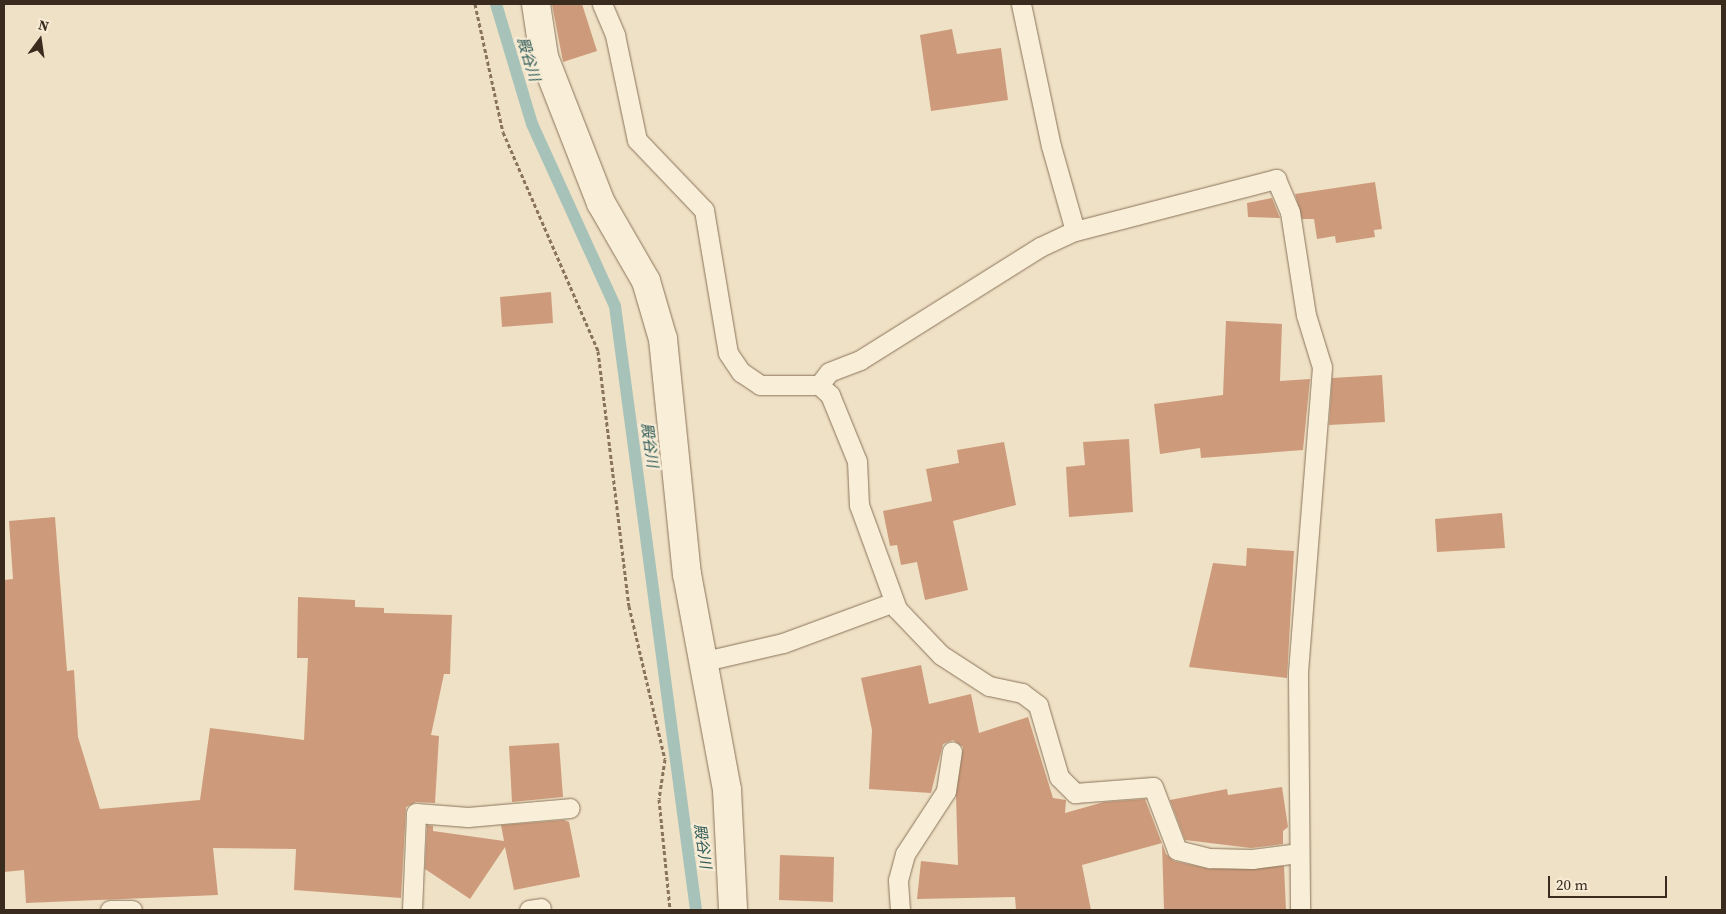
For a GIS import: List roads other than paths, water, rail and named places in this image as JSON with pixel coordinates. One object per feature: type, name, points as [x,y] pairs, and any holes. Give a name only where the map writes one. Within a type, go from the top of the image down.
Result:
[{"type":"street","points":[[536,4],[544,57],[600,203],[646,280],[663,339],[687,574],[705,661],[727,790],[733,910]]},
{"type":"lane","points":[[602,4],[614,35],[636,140],[704,210],[728,353],[741,372],[760,385],[819,385],[830,395],[856,461],[859,505],[894,602],[941,655],[989,686],[1022,693],[1038,706],[1060,778],[1074,793],[1153,787],[1177,850],[1243,858],[1298,852]]},
{"type":"lane","points":[[1021,4],[1051,146],[1075,231]]},
{"type":"lane","points":[[819,385],[829,372],[860,360],[1040,247],[1075,231],[1276,179],[1290,212],[1306,315],[1322,367],[1298,672],[1298,852],[1300,910]]},
{"type":"lane","points":[[705,661],[783,643],[894,602]]},
{"type":"lane","points":[[900,910],[898,880],[905,854],[946,791],[952,751]]},
{"type":"lane","points":[[412,910],[416,813],[468,817],[570,808]]},
{"type":"waterway","name":"殿谷川","points":[[496,4],[532,124],[615,306],[696,910]]}]
